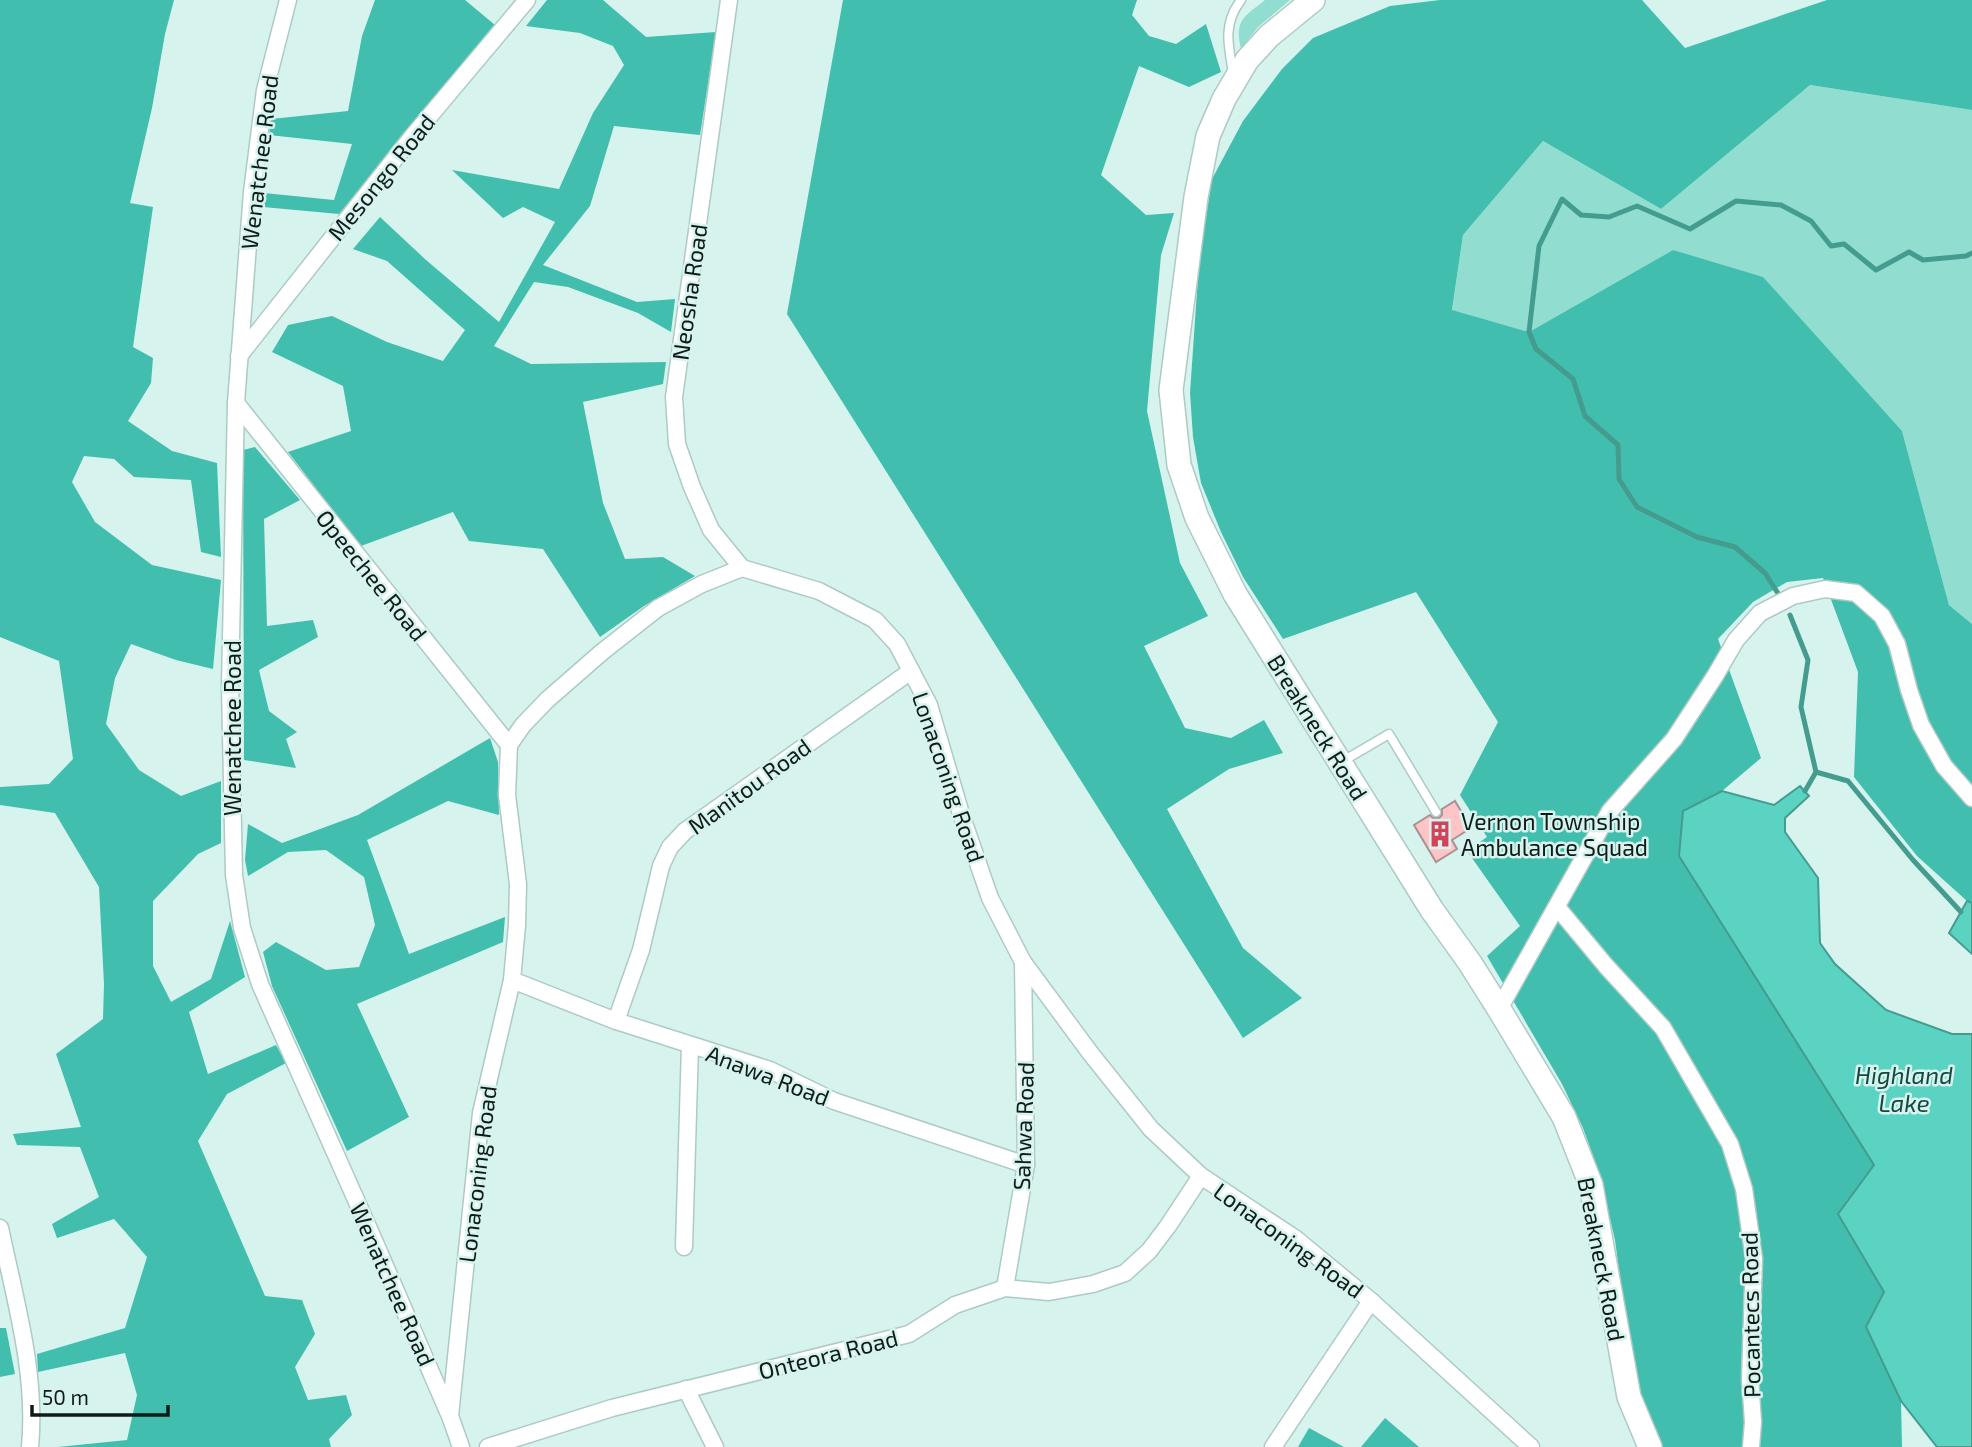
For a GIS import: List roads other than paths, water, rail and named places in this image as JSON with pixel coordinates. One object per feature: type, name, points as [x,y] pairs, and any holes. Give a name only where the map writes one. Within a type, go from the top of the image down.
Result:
[{"type":"street","name":"Wenatchee Road","points":[[288,0],[265,90],[253,192],[236,404],[230,686],[234,875],[242,928],[260,984],[450,1416]]},
{"type":"street","name":"Mesongo Road","points":[[239,356],[412,137],[527,0]]},
{"type":"street","name":"Neosha Road","points":[[729,0],[674,397],[677,444],[692,487],[711,530],[742,568]]},
{"type":"street","name":"Breakneck Road","points":[[1312,0],[1269,36],[1247,60],[1224,99],[1208,136],[1196,197],[1171,390],[1180,465],[1197,518],[1235,594],[1432,910],[1499,1009],[1564,1117],[1591,1185],[1629,1397],[1650,1447]]},
{"type":"street","name":"Opeechee Road","points":[[236,404],[509,746]]},
{"type":"street","name":"Lonaconing Road","points":[[742,568],[819,591],[876,620],[897,644],[929,705],[961,814],[990,898],[1023,962],[1151,1129],[1201,1176],[1296,1239],[1371,1301],[1531,1447]]},
{"type":"street","points":[[509,746],[523,725],[547,699],[658,608],[702,584],[742,568]]},
{"type":"street","points":[[1499,1009],[1610,811],[1674,739],[1716,676],[1736,640],[1760,613],[1793,596],[1825,589],[1856,593],[1882,616],[1897,644],[1921,725],[1944,766],[1972,798]]},
{"type":"street","name":"Manitou Road","points":[[616,1021],[641,950],[661,866],[670,847],[685,831],[911,671]]},
{"type":"street","name":"Lonaconing Road","points":[[461,1447],[450,1416],[481,1113],[512,980],[517,925],[518,884],[508,794],[509,746]]},
{"type":"street","name":"Pocantecs Road","points":[[1557,907],[1663,1028],[1730,1144],[1744,1189],[1754,1259],[1751,1447]]},
{"type":"street","name":"Sahwa Road","points":[[1005,1288],[1026,1166],[1023,962]]},
{"type":"street","name":"Anawa Road","points":[[512,980],[616,1021],[770,1070],[834,1101],[1026,1166]]},
{"type":"street","points":[[684,1247],[690,1045]]},
{"type":"street","name":"Onteora Road","points":[[488,1447],[612,1408],[908,1334],[955,1305],[1005,1288],[1049,1292],[1093,1284],[1125,1273],[1149,1251],[1201,1176]]},
{"type":"street","points":[[0,1228],[29,1362],[32,1432],[30,1447]]},
{"type":"street","points":[[1273,1447],[1371,1301]]},
{"type":"street","points":[[685,1390],[715,1447]]},
{"type":"lane","points":[[1234,82],[1227,37],[1233,10],[1241,0]]},
{"type":"lane","points":[[1340,763],[1389,734],[1436,812]]},
{"type":"water","name":"Highland Lake","points":[[1800,786],[1809,796],[1785,818],[1785,832],[1818,878],[1820,943],[1835,964],[1886,1010],[1952,1034],[1972,1034],[1972,1447],[1937,1447],[1901,1401],[1866,1327],[1884,1292],[1838,1214],[1874,1165],[1679,856],[1683,811],[1722,791],[1774,805]]},
{"type":"water","points":[[1967,901],[1972,903],[1972,954],[1949,933]]},
{"type":"waterway","points":[[1779,595],[1765,573],[1735,547],[1697,537],[1637,507],[1619,479],[1618,445],[1585,416],[1573,379],[1536,349],[1529,332],[1539,246],[1562,199],[1581,215],[1609,217],[1637,206],[1690,229],[1736,201],[1781,205],[1811,221],[1831,246],[1844,244],[1876,270],[1909,252],[1923,260],[1966,256],[1972,253]]},
{"type":"waterway","points":[[1790,615],[1808,660],[1801,707],[1816,772],[1805,791]]},
{"type":"waterway","points":[[1816,772],[1848,781],[1913,860],[1961,912]]},
{"type":"place","name":"Vernon Township Ambulance Squad","points":[[1440,834]]}]
